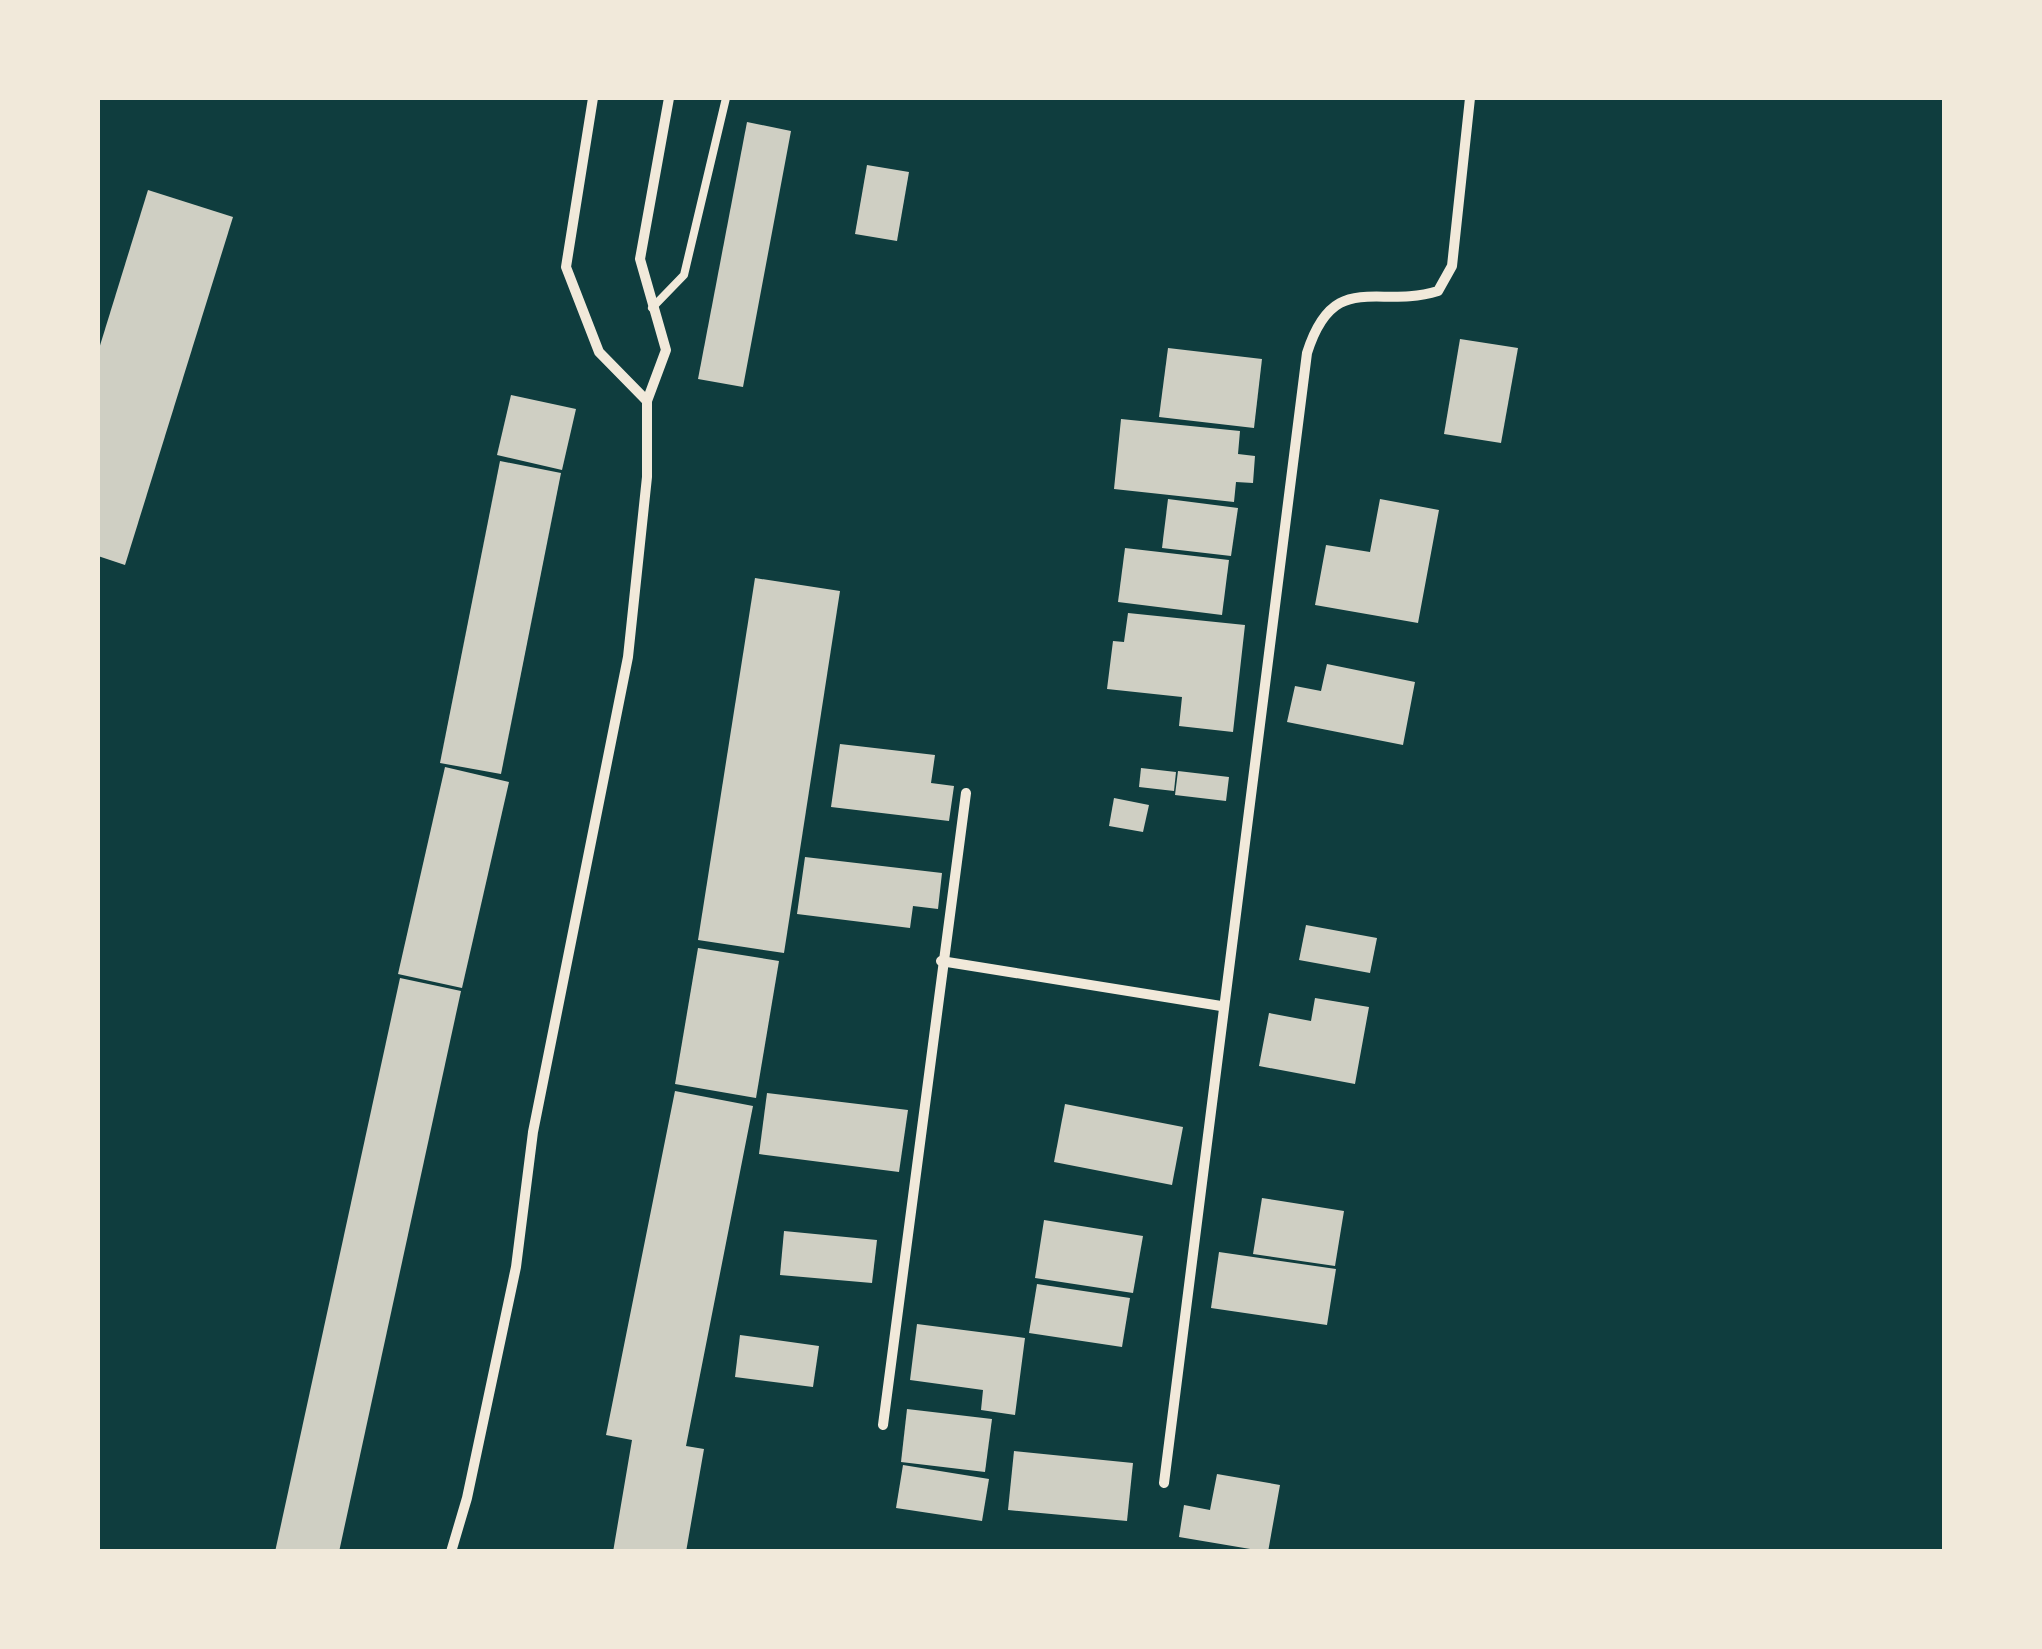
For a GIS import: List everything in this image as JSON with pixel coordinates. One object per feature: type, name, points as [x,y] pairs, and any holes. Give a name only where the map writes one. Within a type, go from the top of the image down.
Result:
[{"type":"street","points":[[594,98],[566,267],[599,352],[647,400]]},
{"type":"street","points":[[451,1552],[467,1498],[516,1266],[533,1132],[628,657],[647,477],[647,400],[666,350],[640,258],[668,98]]},
{"type":"street","points":[[1164,1483],[1221,1006],[1307,354],[1314,330],[1329,312],[1356,295],[1417,298],[1438,291],[1452,266],[1457,236],[1470,98]]},
{"type":"street","points":[[883,1424],[966,794]]},
{"type":"street","points":[[941,961],[1221,1006]]},
{"type":"lane","points":[[652,308],[684,276],[726,98]]},
{"type":"building","points":[[747,122],[791,131],[743,387],[698,379]]},
{"type":"building","points":[[867,165],[909,172],[897,241],[855,234]]},
{"type":"building","points":[[148,190],[233,217],[125,565],[98,556],[98,352]]},
{"type":"building","points":[[1460,339],[1518,348],[1501,443],[1444,434]]},
{"type":"building","points":[[1168,348],[1262,359],[1254,428],[1159,417]]},
{"type":"building","points":[[511,395],[576,409],[562,470],[497,455]]},
{"type":"building","points":[[1121,419],[1240,431],[1238,454],[1255,456],[1253,483],[1236,482],[1234,502],[1114,489]]},
{"type":"building","points":[[500,461],[561,473],[501,774],[440,763]]},
{"type":"building","points":[[1168,499],[1238,508],[1231,556],[1162,548]]},
{"type":"building","points":[[1380,499],[1439,510],[1418,623],[1315,605],[1326,545],[1370,552]]},
{"type":"building","points":[[1125,548],[1229,560],[1222,615],[1118,602]]},
{"type":"building","points":[[755,578],[840,591],[784,953],[698,940]]},
{"type":"building","points":[[1128,613],[1245,625],[1233,732],[1179,726],[1182,697],[1107,689],[1113,641],[1124,642]]},
{"type":"building","points":[[1327,664],[1415,682],[1403,745],[1287,722],[1295,686],[1321,691]]},
{"type":"building","points":[[840,744],[935,755],[931,783],[954,786],[949,821],[831,807]]},
{"type":"building","points":[[445,767],[509,782],[462,988],[398,974]]},
{"type":"building","points":[[1141,768],[1176,772],[1174,791],[1139,787]]},
{"type":"building","points":[[1178,771],[1229,777],[1226,801],[1175,795]]},
{"type":"building","points":[[1114,798],[1149,805],[1143,832],[1109,826]]},
{"type":"building","points":[[805,857],[942,873],[938,909],[913,906],[910,928],[797,914]]},
{"type":"building","points":[[1306,925],[1377,938],[1370,973],[1299,960]]},
{"type":"building","points":[[698,948],[779,961],[756,1098],[675,1084]]},
{"type":"building","points":[[400,978],[461,991],[339,1552],[275,1552]]},
{"type":"building","points":[[1315,998],[1369,1007],[1355,1084],[1259,1066],[1269,1013],[1311,1021]]},
{"type":"building","points":[[675,1091],[753,1106],[686,1446],[704,1449],[686,1552],[613,1552],[632,1440],[606,1435]]},
{"type":"building","points":[[767,1093],[908,1110],[899,1172],[759,1154]]},
{"type":"building","points":[[1065,1104],[1183,1127],[1172,1185],[1054,1162]]},
{"type":"building","points":[[1262,1198],[1344,1211],[1335,1266],[1253,1254]]},
{"type":"building","points":[[1044,1220],[1143,1236],[1133,1293],[1035,1278]]},
{"type":"building","points":[[784,1231],[877,1240],[872,1283],[780,1275]]},
{"type":"building","points":[[1219,1252],[1336,1269],[1327,1325],[1211,1308]]},
{"type":"building","points":[[1037,1284],[1130,1298],[1122,1347],[1029,1333]]},
{"type":"building","points":[[917,1324],[1025,1338],[1015,1415],[981,1410],[983,1390],[910,1380]]},
{"type":"building","points":[[740,1335],[819,1346],[813,1387],[735,1377]]},
{"type":"building","points":[[907,1409],[992,1419],[985,1472],[901,1462]]},
{"type":"building","points":[[1014,1451],[1133,1463],[1127,1521],[1008,1510]]},
{"type":"building","points":[[903,1465],[989,1479],[982,1521],[896,1508]]},
{"type":"building","points":[[1217,1474],[1280,1485],[1268,1552],[1179,1537],[1184,1505],[1210,1510]]}]
